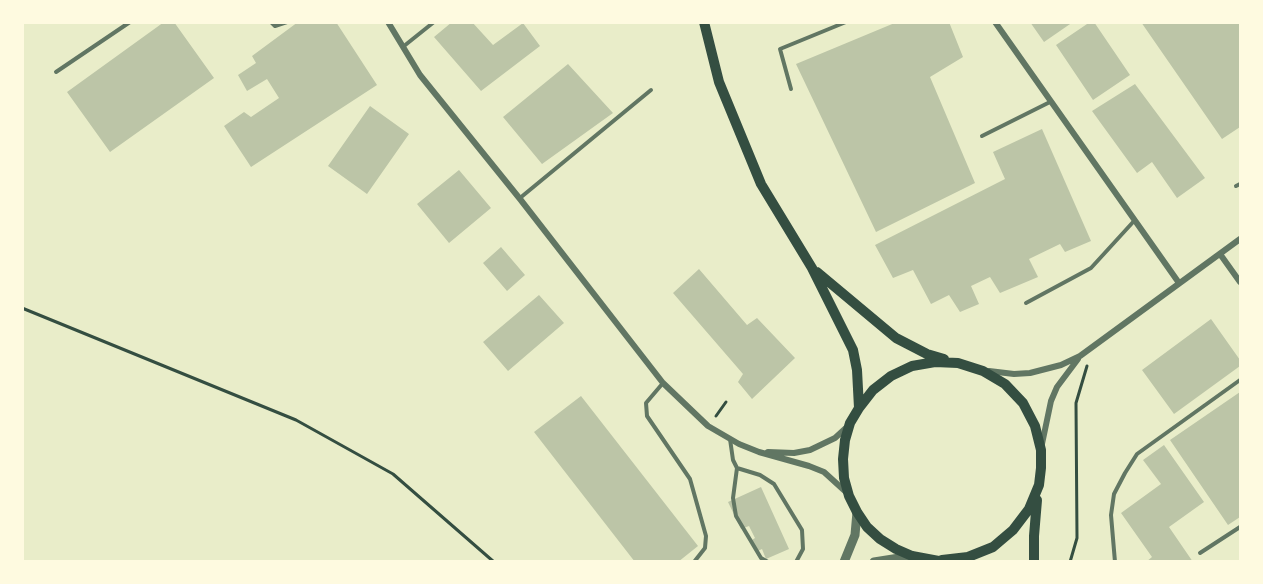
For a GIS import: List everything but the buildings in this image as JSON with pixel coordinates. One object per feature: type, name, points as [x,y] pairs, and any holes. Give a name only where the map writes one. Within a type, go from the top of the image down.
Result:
[{"type":"main road","points":[[704,22],[719,82],[761,184],[812,268],[853,350],[857,370],[859,408]]},
{"type":"main road","points":[[812,268],[896,338],[927,354],[983,371],[1005,384],[1023,403],[1035,426],[1041,450],[1034,561]]},
{"type":"main road","points":[[958,363],[935,362],[912,366],[891,376],[873,390],[859,408],[850,423],[843,459],[844,478],[857,512],[880,539],[896,549],[912,556],[943,561],[968,557],[993,547],[1013,530],[1029,509],[1039,485]]},
{"type":"street","points":[[388,22],[420,75],[663,383],[708,426],[759,452],[824,472],[849,496]]},
{"type":"street","points":[[995,22],[1179,284]]},
{"type":"street","points":[[983,371],[1030,373],[1053,368],[1080,356],[1240,239]]},
{"type":"street","points":[[1220,254],[1240,282]]},
{"type":"street","points":[[1041,450],[1057,387],[1080,356]]},
{"type":"street","points":[[759,452],[795,453],[810,450],[835,438],[850,423]]},
{"type":"street","points":[[844,561],[855,535],[857,512]]},
{"type":"street","points":[[874,561],[912,556]]},
{"type":"lane","points":[[56,72],[130,22]]},
{"type":"lane","points":[[271,22],[275,26],[288,22]]},
{"type":"lane","points":[[404,46],[434,22]]},
{"type":"lane","points":[[791,88],[780,49],[846,22]]},
{"type":"lane","points":[[520,199],[651,90]]},
{"type":"lane","points":[[982,136],[1050,102]]},
{"type":"lane","points":[[1026,303],[1091,268],[1134,221]]},
{"type":"lane","points":[[1115,561],[1111,515],[1114,494],[1137,454],[1240,380]]},
{"type":"lane","points":[[663,383],[646,403],[646,416],[690,478],[706,536],[705,548],[694,561]]},
{"type":"lane","points":[[729,438],[733,460],[737,468],[733,498],[736,516],[761,558],[768,561]]},
{"type":"lane","points":[[737,468],[760,475],[774,484],[802,530],[803,549],[796,561]]},
{"type":"lane","points":[[1200,553],[1240,527]]},
{"type":"path","points":[[22,308],[296,420],[393,474],[494,561]]},
{"type":"path","points":[[1070,561],[1077,538],[1076,403],[1093,347]]},
{"type":"path","points":[[716,416],[726,402]]}]
